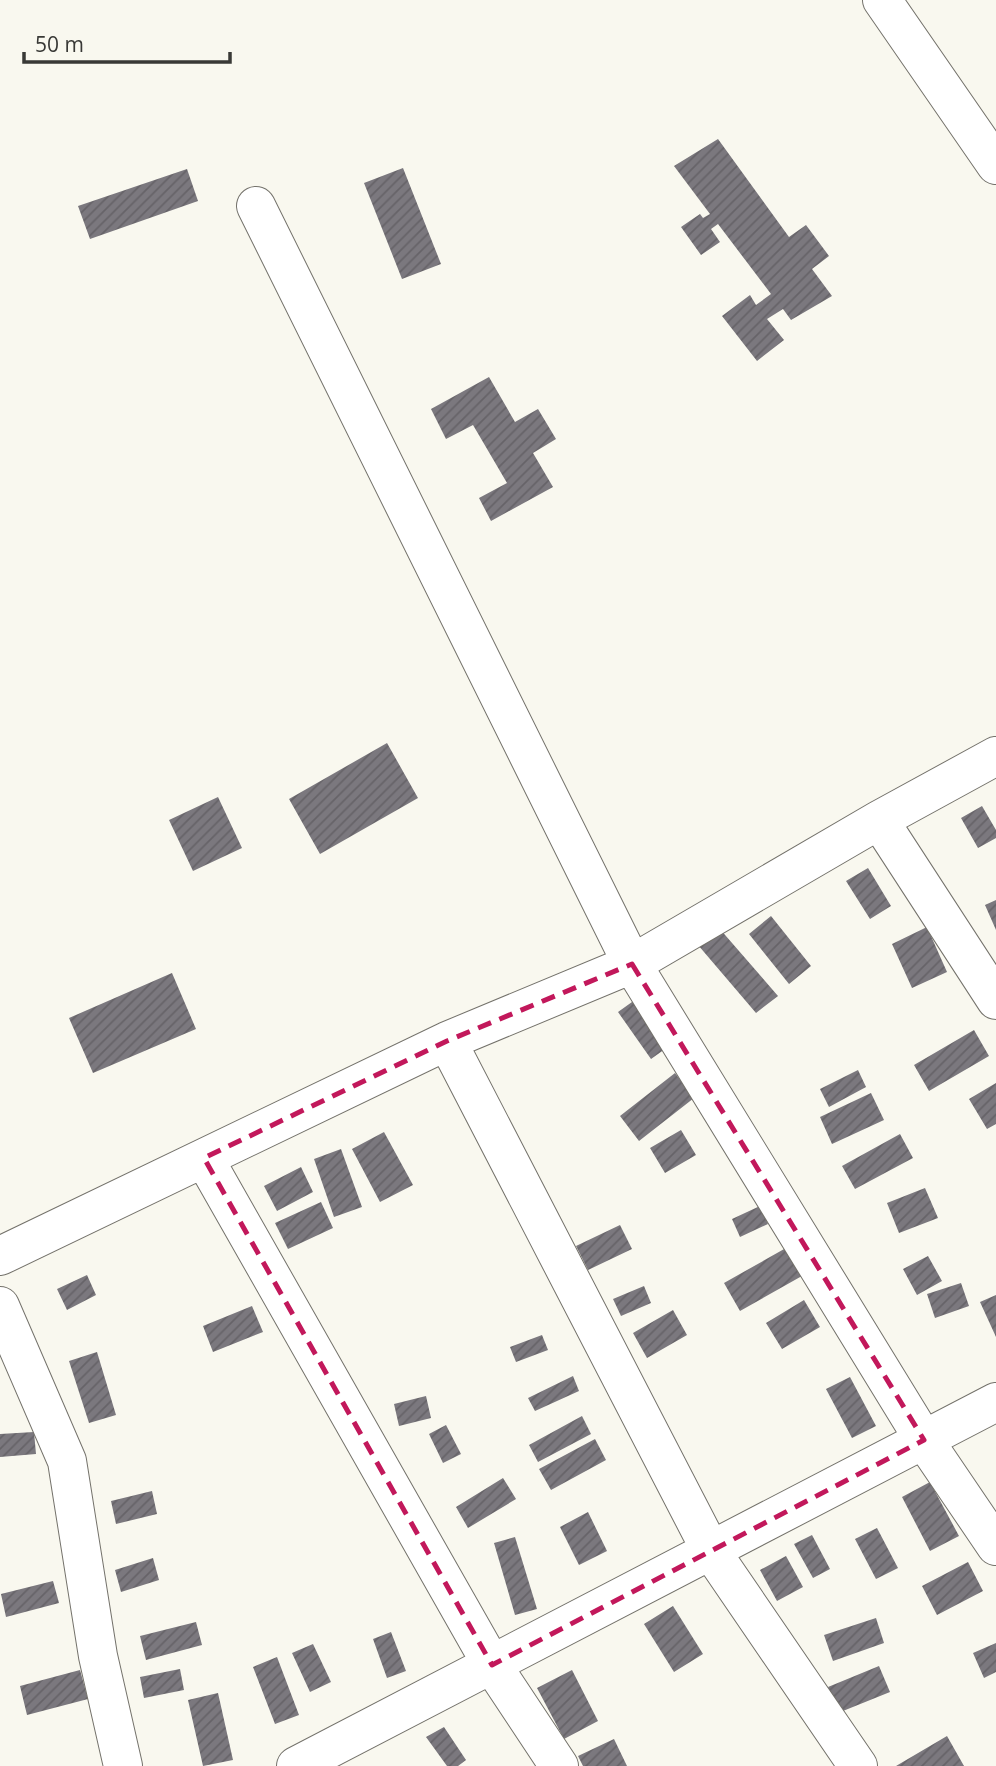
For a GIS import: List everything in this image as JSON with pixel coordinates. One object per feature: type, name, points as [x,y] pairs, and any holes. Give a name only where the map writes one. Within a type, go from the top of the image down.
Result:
[{"type":"street","points":[[882,0],[996,165]]},
{"type":"street","points":[[256,206],[632,964],[924,1440],[996,1546]]},
{"type":"street","points":[[0,1256],[447,1041],[632,964],[996,756]]},
{"type":"street","points":[[880,820],[996,1000]]},
{"type":"street","points":[[447,1041],[711,1551],[859,1766]]},
{"type":"street","points":[[204,1158],[492,1665],[559,1766]]},
{"type":"street","points":[[0,1307],[67,1461],[98,1656],[123,1766]]},
{"type":"street","points":[[298,1766],[996,1402]]},
{"type":"highlighted area","points":[[632,964],[924,1440],[492,1665],[204,1158],[447,1041]]},
{"type":"building","points":[[718,139],[789,237],[806,225],[829,256],[812,269],[832,296],[791,320],[783,309],[767,319],[784,340],[757,361],[722,316],[750,295],[756,305],[771,294],[718,224],[711,229],[720,242],[701,255],[681,227],[700,214],[703,218],[710,214],[674,166]]},
{"type":"building","points":[[403,168],[441,264],[402,279],[364,183]]},
{"type":"building","points":[[187,169],[198,201],[90,239],[78,206]]},
{"type":"building","points":[[489,377],[515,422],[538,409],[556,439],[533,453],[553,487],[491,521],[479,498],[507,483],[473,425],[446,439],[431,409]]},
{"type":"building","points":[[387,743],[418,798],[320,854],[289,799]]},
{"type":"building","points":[[218,797],[242,848],[193,871],[169,820]]},
{"type":"building","points":[[982,806],[996,830],[996,838],[978,848],[961,818]]},
{"type":"building","points":[[868,868],[891,906],[870,919],[846,881]]},
{"type":"building","points":[[996,900],[996,930],[985,905]]},
{"type":"building","points":[[771,916],[811,966],[789,984],[749,934]]},
{"type":"building","points":[[927,927],[947,972],[912,988],[892,944]]},
{"type":"building","points":[[719,928],[778,996],[756,1013],[698,945]]},
{"type":"building","points":[[172,973],[196,1029],[93,1073],[69,1018]]},
{"type":"building","points":[[639,997],[672,1044],[651,1059],[618,1012]]},
{"type":"building","points":[[974,1030],[989,1056],[929,1091],[914,1065]]},
{"type":"building","points":[[858,1070],[866,1087],[829,1107],[820,1089]]},
{"type":"building","points":[[675,1073],[694,1098],[639,1141],[620,1116]]},
{"type":"building","points":[[996,1083],[996,1124],[987,1129],[969,1099]]},
{"type":"building","points":[[871,1093],[884,1120],[832,1144],[820,1117]]},
{"type":"building","points":[[681,1130],[696,1155],[665,1173],[650,1148]]},
{"type":"building","points":[[384,1132],[413,1185],[380,1202],[352,1149]]},
{"type":"building","points":[[900,1134],[913,1158],[855,1189],[842,1166]]},
{"type":"building","points":[[341,1149],[362,1207],[334,1217],[314,1159]]},
{"type":"building","points":[[301,1167],[313,1192],[277,1211],[264,1186]]},
{"type":"building","points":[[925,1188],[938,1218],[899,1233],[887,1203]]},
{"type":"building","points":[[321,1202],[333,1228],[288,1249],[275,1223]]},
{"type":"building","points":[[760,1206],[768,1224],[740,1237],[732,1219]]},
{"type":"building","points":[[620,1225],[632,1249],[588,1270],[576,1246]]},
{"type":"building","points":[[793,1244],[809,1272],[740,1311],[724,1283]]},
{"type":"building","points":[[928,1256],[942,1281],[917,1295],[903,1269]]},
{"type":"building","points":[[87,1275],[96,1295],[67,1310],[57,1289]]},
{"type":"building","points":[[961,1283],[969,1306],[935,1318],[927,1294]]},
{"type":"building","points":[[644,1286],[651,1303],[621,1316],[613,1299]]},
{"type":"building","points":[[996,1295],[996,1337],[980,1302]]},
{"type":"building","points":[[804,1300],[820,1327],[782,1349],[766,1323]]},
{"type":"building","points":[[252,1306],[263,1332],[213,1352],[203,1326]]},
{"type":"building","points":[[673,1310],[687,1335],[647,1358],[633,1333]]},
{"type":"building","points":[[542,1335],[548,1350],[516,1362],[510,1347]]},
{"type":"building","points":[[97,1352],[116,1415],[89,1423],[69,1361]]},
{"type":"building","points":[[573,1376],[579,1391],[535,1411],[528,1398]]},
{"type":"building","points":[[850,1377],[876,1426],[852,1438],[826,1389]]},
{"type":"building","points":[[426,1396],[431,1418],[399,1426],[394,1404]]},
{"type":"building","points":[[582,1416],[591,1434],[538,1462],[529,1445]]},
{"type":"building","points":[[446,1425],[461,1454],[443,1463],[429,1434]]},
{"type":"building","points":[[34,1432],[36,1454],[0,1457],[0,1434]]},
{"type":"building","points":[[595,1439],[606,1460],[551,1490],[539,1469]]},
{"type":"building","points":[[503,1478],[516,1499],[468,1528],[456,1507]]},
{"type":"building","points":[[930,1482],[959,1536],[930,1551],[902,1497]]},
{"type":"building","points":[[152,1491],[157,1514],[116,1524],[111,1501]]},
{"type":"building","points":[[588,1512],[607,1551],[579,1565],[560,1527]]},
{"type":"building","points":[[877,1528],[898,1568],[876,1579],[855,1539]]},
{"type":"building","points":[[812,1535],[830,1569],[813,1578],[794,1544]]},
{"type":"building","points":[[515,1537],[537,1609],[515,1615],[494,1543]]},
{"type":"building","points":[[786,1556],[803,1587],[777,1601],[760,1570]]},
{"type":"building","points":[[153,1558],[159,1580],[121,1592],[115,1570]]},
{"type":"building","points":[[968,1562],[983,1591],[937,1615],[922,1586]]},
{"type":"building","points":[[53,1581],[59,1603],[6,1617],[1,1594]]},
{"type":"building","points":[[673,1606],[703,1654],[674,1672],[644,1624]]},
{"type":"building","points":[[876,1618],[884,1643],[833,1661],[824,1635]]},
{"type":"building","points":[[196,1622],[202,1645],[146,1660],[140,1636]]},
{"type":"building","points":[[391,1632],[406,1671],[387,1678],[373,1639]]},
{"type":"building","points":[[996,1643],[996,1672],[984,1678],[973,1653]]},
{"type":"building","points":[[313,1644],[331,1682],[310,1692],[292,1653]]},
{"type":"building","points":[[277,1657],[299,1715],[275,1724],[253,1667]]},
{"type":"building","points":[[879,1666],[890,1692],[838,1713],[828,1687]]},
{"type":"building","points":[[180,1669],[184,1690],[144,1698],[140,1677]]},
{"type":"building","points":[[80,1670],[88,1699],[27,1715],[20,1686]]},
{"type":"building","points":[[572,1670],[598,1721],[564,1739],[537,1688]]},
{"type":"building","points":[[218,1693],[233,1760],[203,1766],[188,1700]]},
{"type":"building","points":[[444,1727],[466,1760],[458,1766],[447,1766],[426,1737]]},
{"type":"building","points":[[947,1736],[964,1766],[896,1766]]},
{"type":"building","points":[[614,1739],[627,1766],[583,1766],[578,1756]]}]
